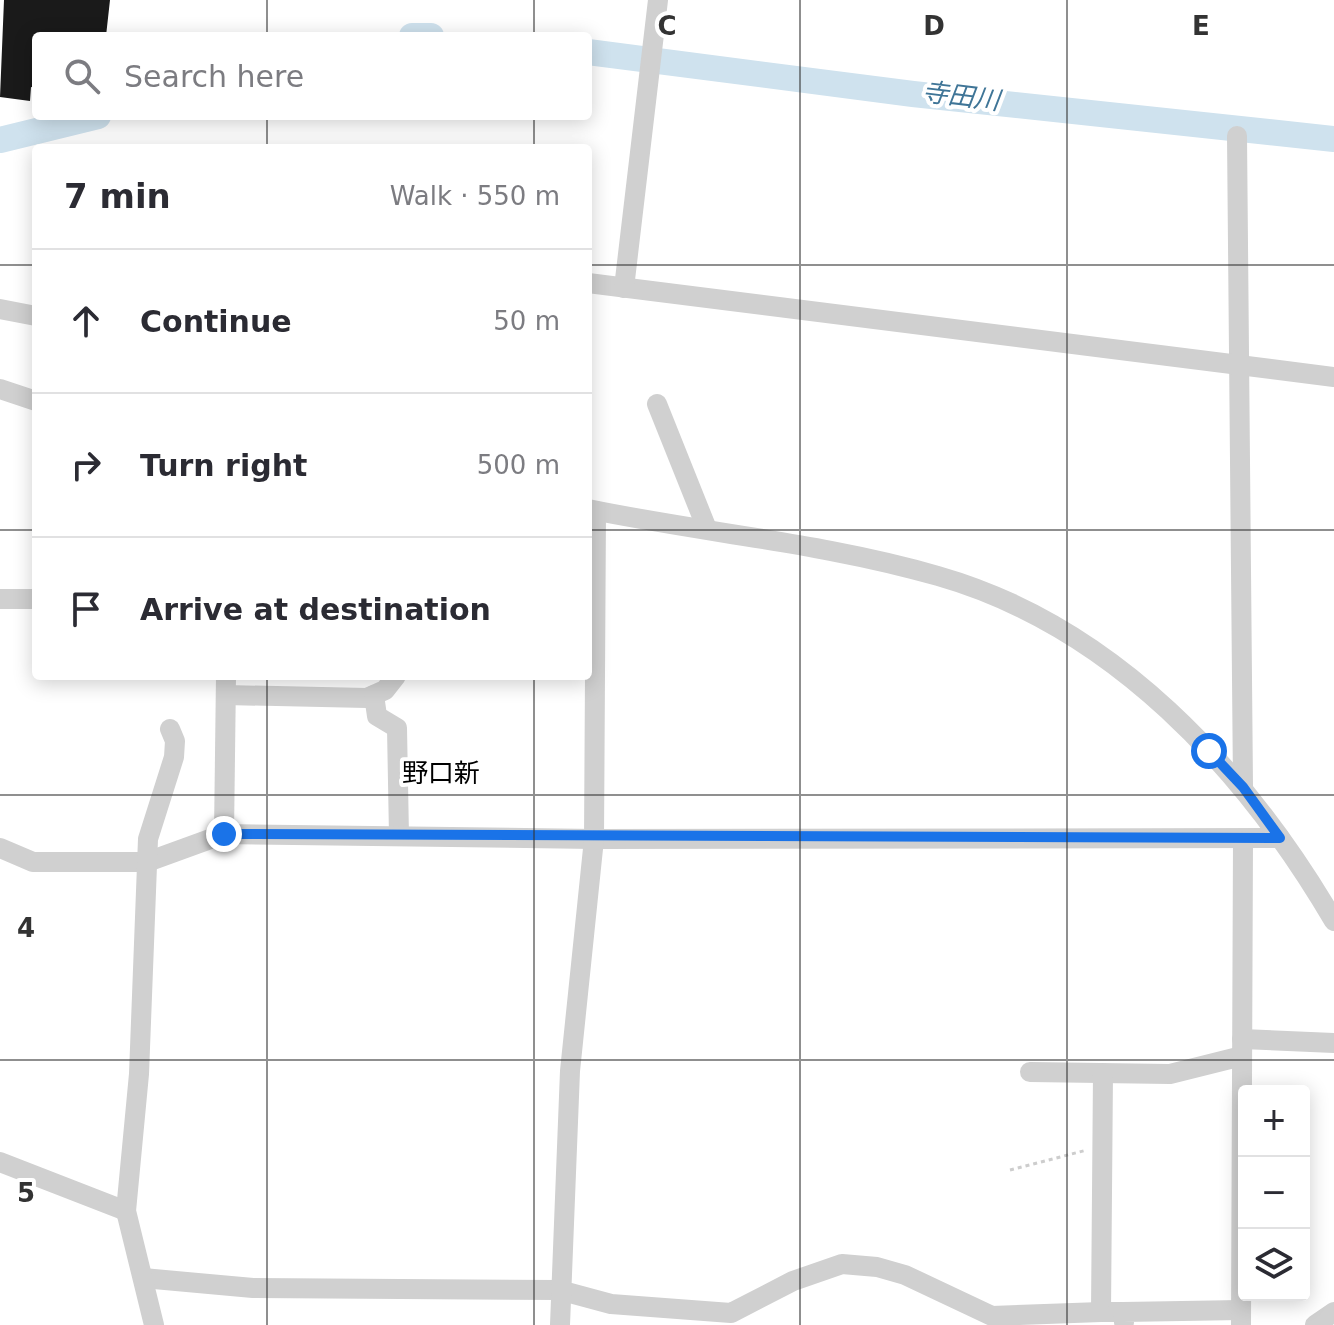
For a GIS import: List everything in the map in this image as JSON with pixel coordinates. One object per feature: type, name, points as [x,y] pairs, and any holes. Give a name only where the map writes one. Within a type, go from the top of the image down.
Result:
[{"type":"street","points":[[624,288],[658,0]]},
{"type":"street","points":[[1237,136],[1243,787]]},
{"type":"street","points":[[592,284],[1334,377]]},
{"type":"street","points":[[0,309],[32,315]]},
{"type":"street","points":[[0,389],[32,400]]},
{"type":"street","points":[[657,404],[707,529]]},
{"type":"street","points":[[560,1325],[570,1071],[594,839],[592,510],[707,529],[940,576],[1039,618],[1107,661],[1160,700],[1243,787],[1328,901],[1334,921]]},
{"type":"street","points":[[0,599],[32,599]]},
{"type":"street","points":[[224,834],[226,685],[367,698],[385,690],[393,680]]},
{"type":"street","points":[[374,695],[377,716],[397,728],[399,836]]},
{"type":"street","points":[[154,1325],[126,1211],[139,1074],[148,839],[174,757],[175,741],[170,729]]},
{"type":"street","points":[[0,848],[33,862],[147,862],[224,834],[594,839],[1243,841],[1280,838]]},
{"type":"street","points":[[143,1278],[253,1288],[559,1290],[611,1304],[731,1313],[793,1281],[842,1264],[877,1267],[905,1275],[992,1316],[1101,1312],[1124,1318],[1241,1318],[1243,841]]},
{"type":"street","points":[[1030,1072],[1170,1074],[1242,1047],[1334,1043]]},
{"type":"street","points":[[1101,1312],[1103,1073]]},
{"type":"street","points":[[0,1162],[126,1211]]},
{"type":"street","points":[[1315,1325],[1334,1312]]},
{"type":"path","points":[[1010,1170],[1102,1147]]},
{"type":"building","points":[[4,0],[110,0],[106,32],[32,32],[30,101],[0,97]]},
{"type":"waterway","name":"寺田川","points":[[592,53],[913,94],[1334,139]]},
{"type":"waterway","name":"寺田川","points":[[0,140],[82,120]]},
{"type":"district","name":"野口新","points":[[441,773]]},
{"type":"route","points":[[224,834],[594,839],[1243,841],[1280,838],[1243,787],[1209,751]]}]
